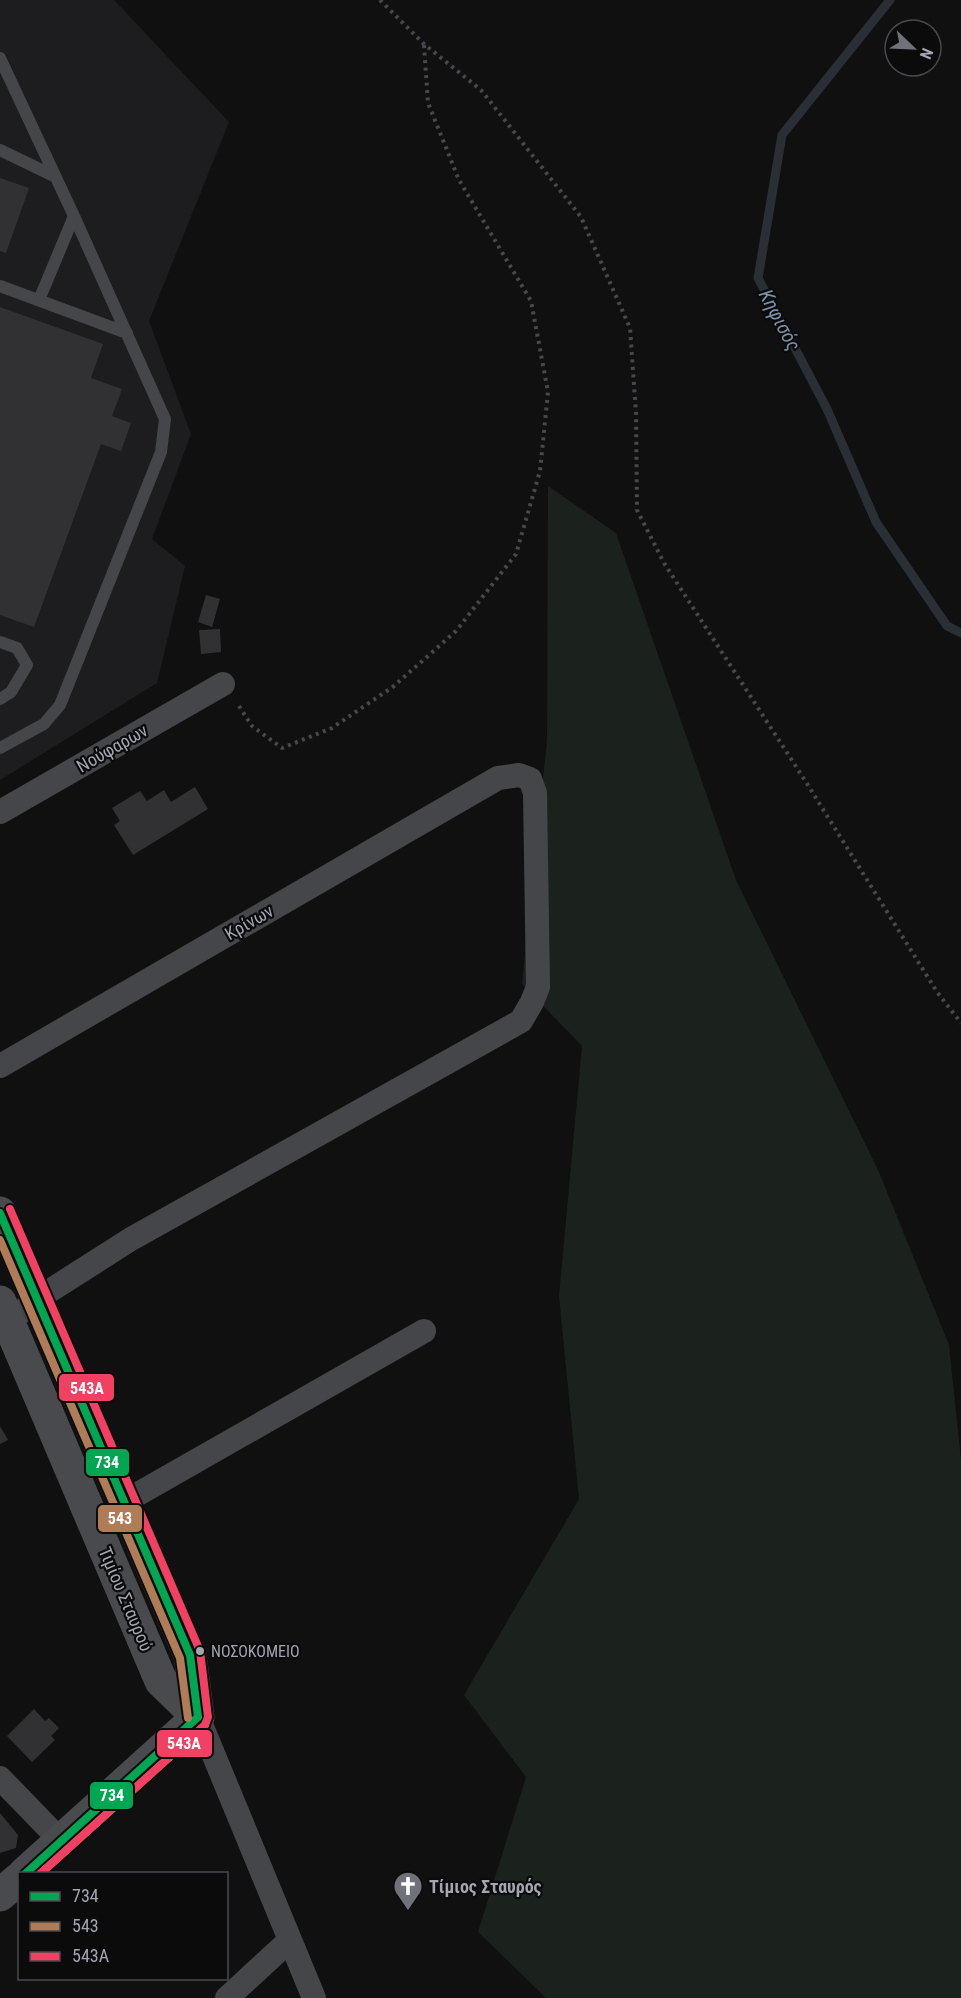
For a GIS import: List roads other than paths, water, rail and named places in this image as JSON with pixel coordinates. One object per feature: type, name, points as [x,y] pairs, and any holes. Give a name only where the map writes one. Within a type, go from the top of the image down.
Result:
[{"type":"street","name":"Νούφαρων","points":[[0,812],[223,684]]},
{"type":"street","name":"Κρίνων","points":[[0,1066],[498,778],[519,775],[530,778],[534,793],[538,987],[521,1021],[131,1239],[37,1299]]},
{"type":"street","name":"Τιμίου Σταυρού","points":[[0,1213],[190,1655],[198,1717],[314,1998]]},
{"type":"street","points":[[3,1318],[37,1299]]},
{"type":"street","name":"Τιμίου Σταυρού","points":[[3,1318],[161,1681],[198,1717]]},
{"type":"street","points":[[124,1502],[424,1331]]},
{"type":"street","points":[[26,1872],[198,1717]]},
{"type":"street","points":[[0,1778],[60,1841]]},
{"type":"street","points":[[0,1895],[18,1880]]},
{"type":"street","points":[[227,1998],[290,1940]]},
{"type":"lane","points":[[0,58],[165,419],[161,452],[60,705],[44,724],[0,748]]},
{"type":"lane","points":[[0,150],[56,177]]},
{"type":"lane","points":[[39,300],[74,216]]},
{"type":"lane","points":[[0,286],[127,333]]},
{"type":"lane","points":[[0,642],[17,648],[27,665],[11,692],[0,699]]},
{"type":"waterway","name":"Κηφισός","points":[[890,0],[782,135],[758,278],[827,409],[876,522],[947,626],[961,633]]},
{"type":"place","name":"ΝΟΣΟΚΟΜΕΙΟ","points":[[200,1651]]},
{"type":"place","name":"Τίμιος Σταυρός","points":[[408,1912]]}]
